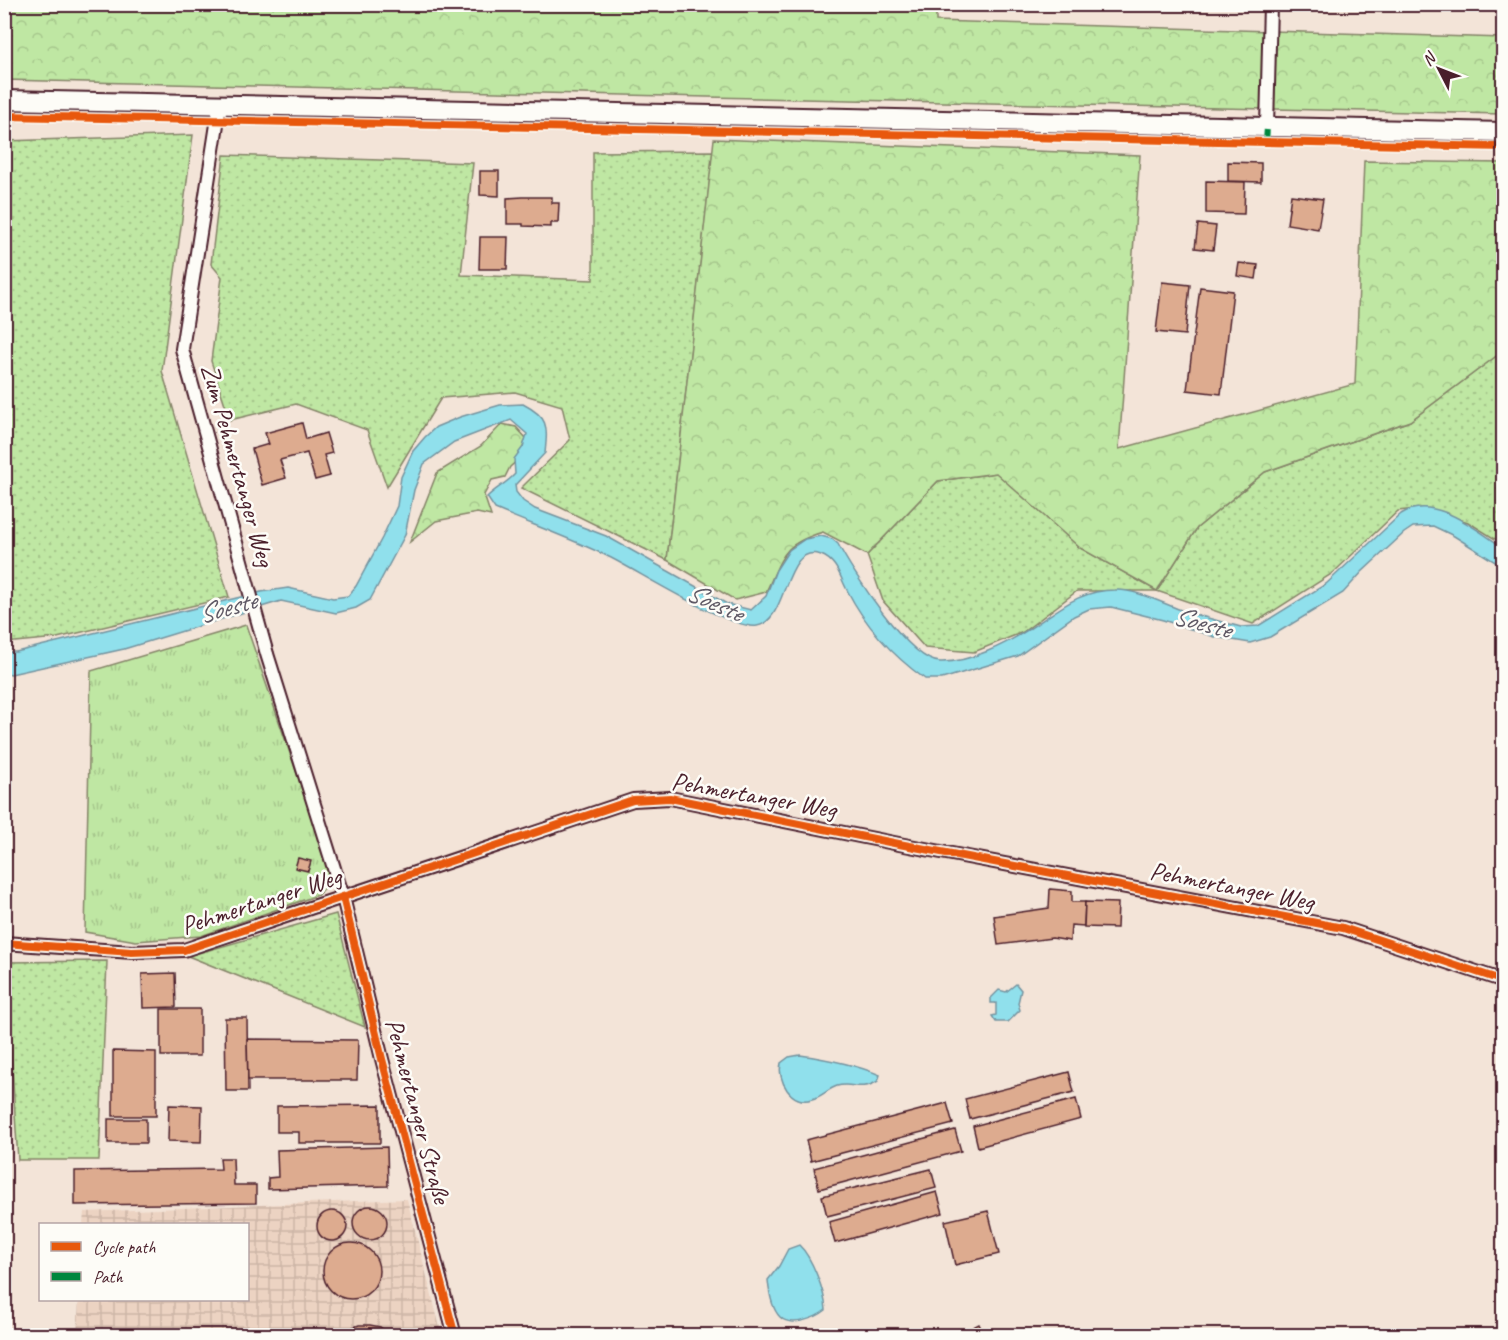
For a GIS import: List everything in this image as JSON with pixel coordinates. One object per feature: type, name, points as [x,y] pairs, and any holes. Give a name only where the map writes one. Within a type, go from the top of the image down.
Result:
[{"type":"main road","points":[[4,100],[1503,132]]},
{"type":"street","points":[[1267,128],[1270,4]]},
{"type":"street","name":"Zum Pehmertanger Weg","points":[[220,105],[182,349],[250,592],[343,897]]},
{"type":"street","name":"Pehmertanger Weg","points":[[4,943],[132,952],[184,950],[633,800],[670,798],[1343,928],[1503,981]]},
{"type":"street","name":"Pehmertanger Straße","points":[[343,897],[382,1059],[455,1335]]},
{"type":"shaded area","points":[[407,1199],[442,1335],[77,1336],[79,1301],[249,1301],[249,1223],[83,1223],[84,1212]]},
{"type":"green space","points":[[5,4],[936,4],[936,21],[1504,38],[1503,114],[5,80]]},
{"type":"green space","points":[[193,135],[162,371],[229,597],[57,638],[5,643],[5,141]]},
{"type":"green space","points":[[714,139],[1140,155],[1119,449],[1355,384],[1364,161],[1503,163],[1503,351],[1410,421],[1265,472],[1197,528],[1157,591],[1080,548],[996,473],[938,481],[867,555],[823,532],[799,541],[781,560],[766,592],[735,600],[667,560]]},
{"type":"green space","points":[[713,151],[667,560],[521,488],[570,440],[562,406],[515,392],[441,398],[387,487],[367,430],[296,404],[230,420],[211,361],[222,277],[211,264],[224,155],[473,163],[461,275],[593,280],[593,152]]},
{"type":"green space","points":[[1503,351],[1503,544],[1468,522],[1424,508],[1398,511],[1333,573],[1253,624],[1157,591],[1197,528],[1265,472],[1410,421]]},
{"type":"green space","points":[[502,424],[516,427],[526,438],[520,458],[510,467],[505,477],[492,480],[484,495],[491,516],[477,513],[436,521],[410,542],[437,473],[481,446]]},
{"type":"green space","points":[[997,473],[1080,548],[1157,591],[1077,591],[1023,632],[974,652],[925,648],[883,601],[867,555],[938,481]]},
{"type":"green space","points":[[246,625],[333,879],[318,895],[201,936],[136,941],[85,932],[91,671]]},
{"type":"green space","points":[[336,914],[365,1027],[188,956]]},
{"type":"green space","points":[[107,961],[99,1160],[18,1160],[5,962]]},
{"type":"water","name":"Soeste","points":[[523,404],[542,418],[546,429],[545,453],[515,485],[516,492],[523,501],[535,509],[606,536],[727,604],[751,610],[766,596],[776,570],[789,550],[805,539],[821,536],[832,539],[838,544],[868,593],[898,631],[927,658],[940,662],[963,659],[987,652],[1020,635],[1069,603],[1102,591],[1132,592],[1184,611],[1241,627],[1258,626],[1326,584],[1401,514],[1414,509],[1427,508],[1441,511],[1468,524],[1503,547],[1503,567],[1454,536],[1433,526],[1413,527],[1362,572],[1343,593],[1270,637],[1250,643],[1215,637],[1163,620],[1111,607],[1089,609],[1074,616],[1018,656],[942,679],[925,679],[881,639],[854,603],[834,565],[821,555],[809,554],[799,560],[792,570],[775,611],[767,621],[757,626],[744,625],[706,610],[595,550],[495,509],[487,497],[515,474],[514,459],[523,447],[527,434],[511,420],[454,442],[424,464],[414,490],[405,535],[370,600],[356,608],[336,613],[281,601],[124,649],[11,674],[5,673],[5,652],[16,652],[261,592],[288,588],[333,598],[348,596],[356,586],[382,538],[397,506],[401,477],[413,451],[425,437],[436,427],[460,417],[500,405]]},
{"type":"water","points":[[1016,984],[1021,990],[1018,1003],[1020,1010],[1008,1022],[996,1022],[992,1016],[996,1015],[996,1003],[991,1003],[991,998],[999,990],[1006,992]]},
{"type":"water","points":[[800,1055],[841,1062],[880,1075],[878,1081],[866,1086],[837,1086],[815,1098],[798,1099],[787,1090],[780,1070],[781,1063],[789,1057]]},
{"type":"water","points":[[799,1245],[809,1258],[817,1275],[826,1310],[810,1319],[790,1322],[780,1317],[775,1309],[768,1280],[788,1249]]},
{"type":"building","points":[[1228,162],[1261,163],[1261,182],[1228,181]]},
{"type":"building","points":[[480,171],[499,171],[499,196],[480,195]]},
{"type":"building","points":[[1206,181],[1245,182],[1244,214],[1206,213]]},
{"type":"building","points":[[1291,195],[1323,199],[1318,229],[1287,224]]},
{"type":"building","points":[[552,197],[552,203],[559,203],[558,223],[551,223],[551,227],[507,224],[507,198]]},
{"type":"building","points":[[1198,224],[1216,226],[1213,250],[1195,248]]},
{"type":"building","points":[[480,237],[508,237],[507,269],[479,269]]},
{"type":"building","points":[[1239,263],[1258,265],[1256,279],[1237,276]]},
{"type":"building","points":[[1162,282],[1190,285],[1185,335],[1156,332]]},
{"type":"building","points":[[1200,287],[1233,291],[1221,394],[1187,390]]},
{"type":"building","points":[[302,423],[306,439],[326,433],[332,453],[324,455],[330,476],[315,480],[307,453],[280,460],[286,478],[262,485],[252,449],[269,444],[265,433]]},
{"type":"building","points":[[298,858],[311,861],[308,871],[295,868]]},
{"type":"building","points":[[1050,889],[1072,891],[1072,902],[1085,902],[1084,926],[1071,925],[1070,941],[1052,938],[998,945],[994,916],[1049,908]]},
{"type":"building","points":[[1085,902],[1118,903],[1117,928],[1084,927]]},
{"type":"building","points":[[175,973],[176,1007],[143,1008],[142,974]]},
{"type":"building","points":[[161,1009],[200,1009],[200,1056],[161,1056]]},
{"type":"building","points":[[225,1018],[247,1018],[248,1091],[226,1091]]},
{"type":"building","points":[[247,1039],[358,1040],[357,1080],[248,1080]]},
{"type":"building","points":[[113,1051],[156,1052],[156,1116],[113,1116]]},
{"type":"building","points":[[1069,1072],[1074,1092],[970,1119],[965,1099]]},
{"type":"building","points":[[1076,1099],[1081,1119],[978,1147],[973,1126]]},
{"type":"building","points":[[947,1103],[953,1124],[811,1161],[806,1140]]},
{"type":"building","points":[[169,1105],[202,1106],[201,1142],[168,1141]]},
{"type":"building","points":[[380,1105],[380,1143],[299,1143],[299,1132],[277,1132],[277,1106]]},
{"type":"building","points":[[108,1119],[146,1119],[146,1143],[108,1143]]},
{"type":"building","points":[[955,1130],[961,1151],[819,1189],[814,1168]]},
{"type":"building","points":[[387,1147],[388,1186],[268,1189],[268,1178],[278,1177],[277,1150]]},
{"type":"building","points":[[220,1158],[233,1158],[234,1185],[256,1185],[256,1203],[75,1205],[75,1171],[221,1169]]},
{"type":"building","points":[[931,1169],[936,1188],[827,1216],[822,1196]]},
{"type":"building","points":[[937,1192],[943,1213],[835,1243],[829,1222]]},
{"type":"building","points":[[370,1206],[382,1211],[387,1223],[382,1235],[370,1240],[358,1235],[353,1223],[358,1211]]},
{"type":"building","points":[[332,1211],[343,1215],[347,1226],[343,1237],[332,1241],[321,1237],[317,1226],[321,1215]]},
{"type":"building","points":[[988,1211],[999,1254],[955,1265],[945,1221]]},
{"type":"building","points":[[351,1243],[362,1245],[371,1251],[377,1260],[379,1271],[377,1282],[371,1291],[362,1297],[351,1299],[340,1297],[331,1291],[325,1282],[323,1271],[325,1260],[331,1251],[340,1245]]},
{"type":"building","points":[[979,1324],[985,1336],[956,1336]]},
{"type":"building","points":[[359,1325],[380,1327],[391,1336],[342,1336],[349,1329]]},
{"type":"marked path","points":[[1266,142],[1267,127]]},
{"type":"cycle path","points":[[4,116],[1504,147]]},
{"type":"cycle path","points":[[4,943],[132,952],[184,950],[633,800],[670,798],[1343,928],[1504,981]]},
{"type":"cycle path","points":[[343,897],[382,1059],[455,1336]]}]
